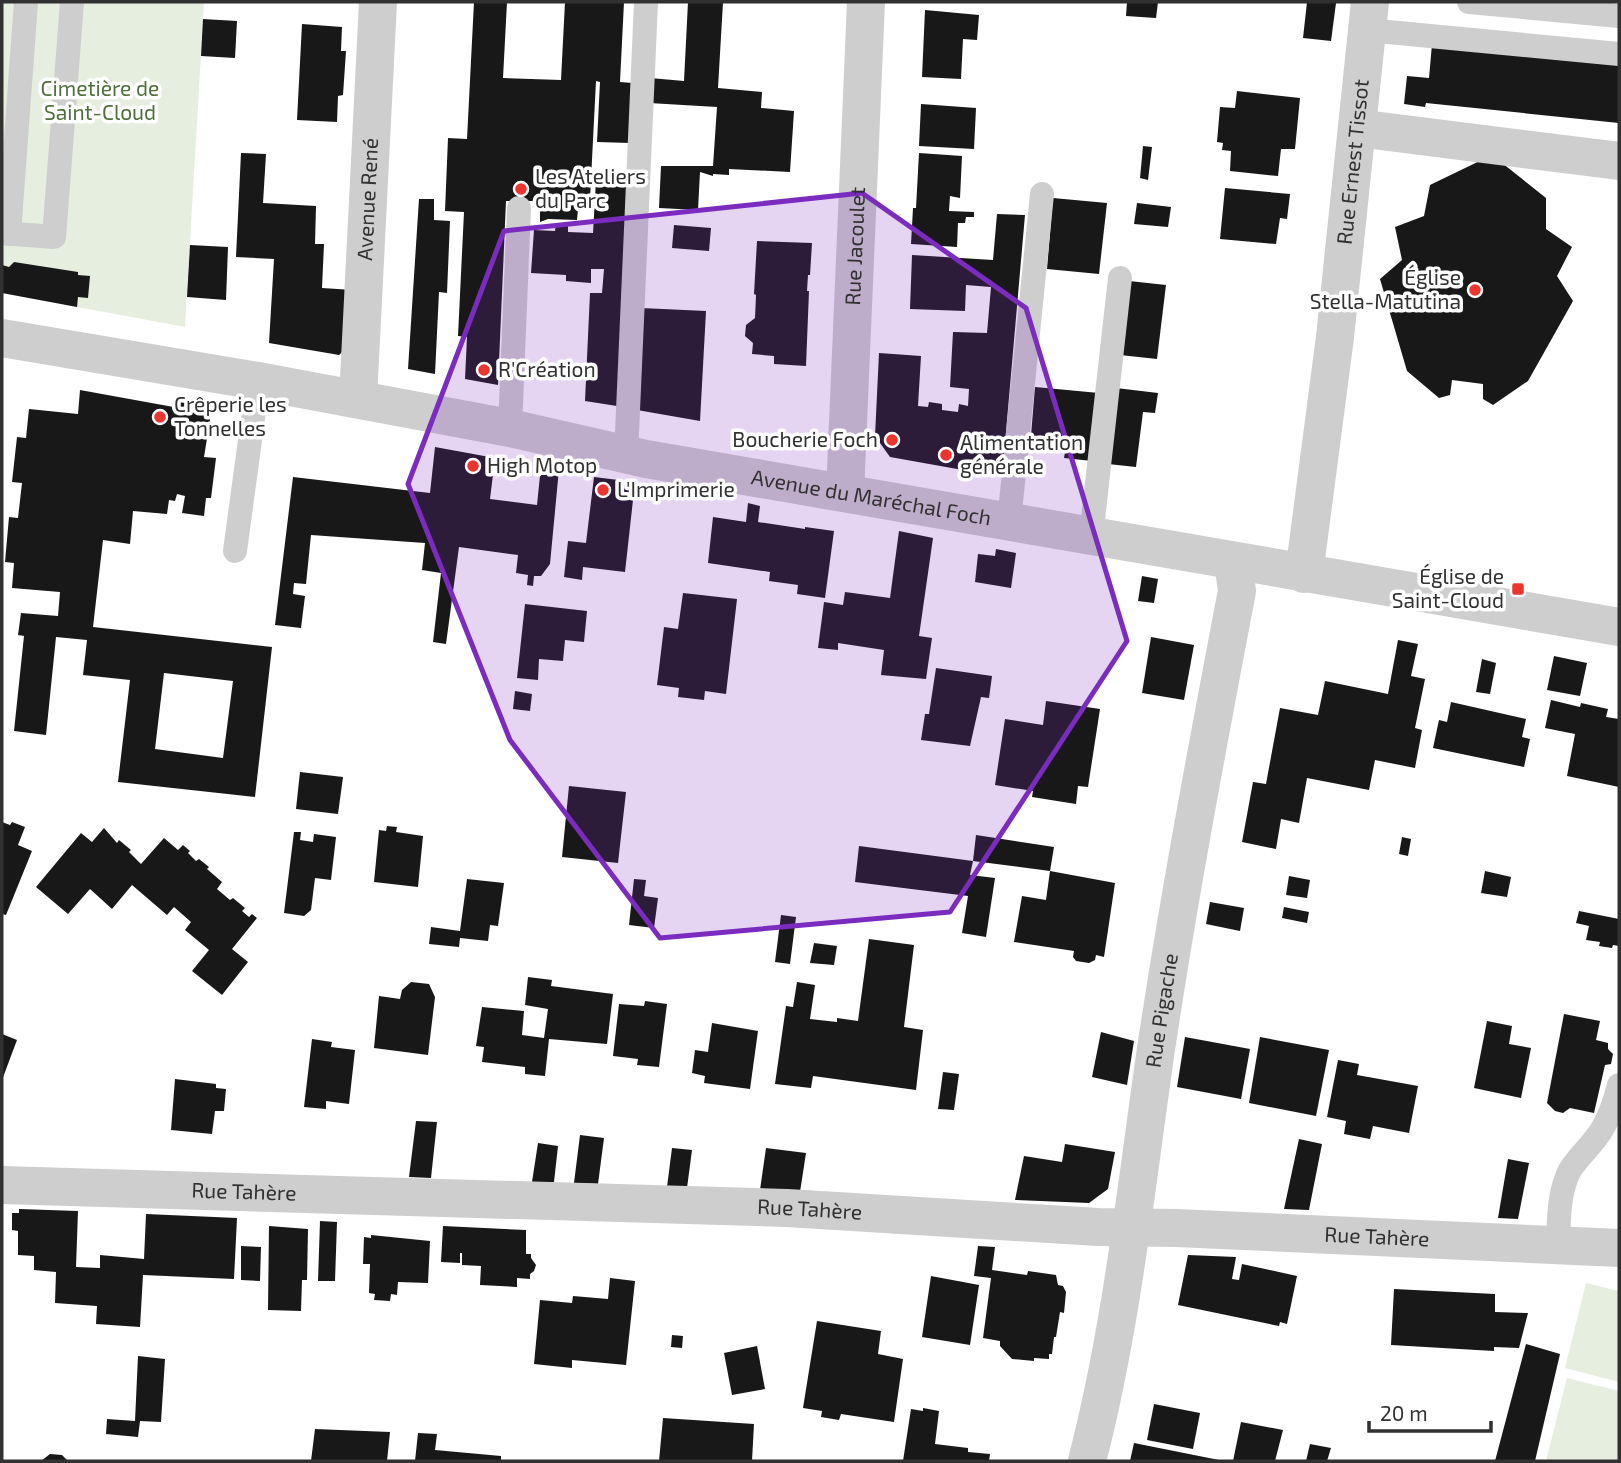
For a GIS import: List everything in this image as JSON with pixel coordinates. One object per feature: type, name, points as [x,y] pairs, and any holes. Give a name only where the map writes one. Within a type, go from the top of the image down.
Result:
[{"type":"street","name":"Avenue René","points":[[358,400],[378,2]]},
{"type":"street","name":"Rue Jacoulet","points":[[845,493],[866,2]]},
{"type":"street","name":"Rue Ernest Tissot","points":[[1304,574],[1335,337],[1368,16]]},
{"type":"street","points":[[1357,128],[1619,161]]},
{"type":"street","name":"Avenue du Maréchal Foch","points":[[3,349],[258,381],[510,428],[626,456],[1619,627]]},
{"type":"street","name":"Rue Pigache","points":[[1087,1461],[1100,1410],[1183,878],[1237,591],[1233,561]]},
{"type":"street","name":"Rue Tahère","points":[[2,1185],[787,1208],[1130,1227],[1619,1248]]},
{"type":"lane","points":[[26,2],[6,233],[54,237],[72,2]]},
{"type":"lane","points":[[626,456],[646,2]]},
{"type":"lane","points":[[1469,2],[1619,16]]},
{"type":"lane","points":[[1368,16],[1619,54]]},
{"type":"lane","points":[[1009,523],[1041,194]]},
{"type":"lane","points":[[510,428],[519,208]]},
{"type":"lane","points":[[1091,537],[1120,278]]},
{"type":"lane","points":[[235,551],[258,381]]},
{"type":"lane","points":[[1558,1246],[1560,1205],[1570,1170],[1601,1132],[1612,1111],[1619,1085]]},
{"type":"highlighted area","points":[[862,193],[1026,308],[1127,641],[950,912],[660,938],[510,740],[408,484],[504,231]]},
{"type":"green space","name":"Cimetière de Saint-Cloud","points":[[2,2],[204,2],[185,327],[2,293]]},
{"type":"green space","points":[[1586,1283],[1619,1291],[1619,1382],[1565,1368]]},
{"type":"green space","points":[[1567,1378],[1619,1391],[1619,1461],[1546,1461]]},
{"type":"building","points":[[474,2],[507,2],[503,78],[561,80],[565,2],[624,2],[620,82],[633,83],[630,143],[597,142],[600,82],[596,81],[590,199],[579,198],[577,220],[548,219],[540,222],[540,201],[506,201],[498,385],[465,379],[467,337],[458,336],[464,212],[445,211],[448,138],[467,139]]},
{"type":"building","points":[[688,2],[723,2],[718,88],[762,92],[761,108],[794,111],[790,172],[729,169],[729,175],[713,176],[700,172],[698,210],[659,208],[661,166],[713,166],[717,107],[649,103],[650,78],[684,81]]},
{"type":"building","points":[[1127,2],[1158,2],[1156,18],[1126,16]]},
{"type":"building","points":[[1307,2],[1336,3],[1331,41],[1303,38]]},
{"type":"building","points":[[925,10],[979,15],[977,40],[963,39],[961,79],[922,77]]},
{"type":"building","points":[[203,19],[237,21],[235,58],[201,56]]},
{"type":"building","points":[[302,24],[342,27],[341,51],[346,51],[343,95],[338,96],[337,122],[297,120]]},
{"type":"building","points":[[1432,44],[1619,64],[1619,123],[1426,103],[1425,107],[1404,104],[1407,76],[1429,78]]},
{"type":"building","points":[[1237,91],[1300,98],[1295,149],[1281,149],[1278,176],[1230,171],[1231,151],[1222,150],[1223,143],[1217,142],[1220,107],[1235,108]]},
{"type":"building","points":[[921,104],[976,108],[974,149],[919,146]]},
{"type":"building","points":[[1143,146],[1152,147],[1148,180],[1140,178]]},
{"type":"building","points":[[241,153],[266,154],[263,203],[316,206],[315,244],[324,244],[322,288],[353,290],[350,345],[339,355],[269,343],[274,259],[236,257]]},
{"type":"building","points":[[919,153],[962,156],[960,198],[950,196],[949,211],[974,212],[974,217],[966,217],[965,223],[958,223],[957,247],[911,244]]},
{"type":"building","name":"Église Stella-Matutina","points":[[1492,155],[1546,198],[1546,229],[1572,247],[1557,276],[1573,301],[1528,381],[1493,405],[1483,399],[1483,384],[1452,380],[1450,395],[1439,398],[1407,371],[1380,279],[1402,260],[1395,227],[1424,216],[1430,185]]},
{"type":"building","points":[[596,180],[628,182],[617,406],[585,401],[590,293],[602,293],[604,269],[591,269],[591,283],[566,281],[566,275],[531,273],[534,230],[555,231],[556,223],[568,223],[568,232],[593,233]]},
{"type":"building","points":[[1225,188],[1290,194],[1287,219],[1280,218],[1276,244],[1220,239]]},
{"type":"building","points":[[1053,198],[1107,203],[1099,274],[1047,269]]},
{"type":"building","points":[[419,199],[434,199],[434,220],[450,221],[447,293],[439,292],[435,374],[408,369]]},
{"type":"building","points":[[1137,203],[1171,207],[1168,227],[1134,224]]},
{"type":"building","points":[[997,214],[1025,215],[1002,477],[890,457],[875,436],[879,353],[921,356],[918,406],[928,407],[929,402],[942,404],[942,410],[958,412],[959,404],[968,406],[969,389],[950,387],[953,332],[987,333],[991,287],[966,285],[965,311],[910,309],[912,255],[993,260]]},
{"type":"building","points":[[674,225],[711,228],[709,251],[672,248]]},
{"type":"building","points":[[757,241],[812,243],[807,291],[806,366],[774,364],[774,356],[752,354],[753,343],[745,336],[746,325],[755,318]]},
{"type":"building","points":[[190,245],[228,247],[226,300],[187,297]]},
{"type":"building","points":[[14,262],[90,276],[88,298],[78,297],[77,307],[2,293],[2,265],[9,267]]},
{"type":"building","points":[[1129,281],[1166,285],[1157,359],[1120,355]]},
{"type":"building","points":[[641,308],[706,311],[700,421],[637,410]]},
{"type":"building","points":[[1035,387],[1099,393],[1092,461],[1064,458],[1065,452],[1030,448]]},
{"type":"building","points":[[1116,388],[1158,393],[1155,413],[1143,412],[1136,467],[1108,464]]},
{"type":"building","points":[[80,390],[179,408],[180,402],[212,408],[204,457],[216,458],[211,498],[206,498],[204,516],[182,513],[185,496],[177,494],[175,501],[169,500],[167,514],[133,511],[130,544],[103,540],[93,627],[272,647],[255,797],[118,782],[130,680],[83,675],[87,640],[56,637],[46,735],[14,731],[24,636],[18,635],[21,613],[58,616],[60,592],[12,588],[14,563],[5,562],[9,517],[18,518],[22,483],[12,482],[17,437],[26,438],[29,409],[78,414]],"holes":[[[164,673],[233,681],[223,758],[155,749]]]},
{"type":"building","points":[[435,447],[495,458],[490,499],[537,505],[541,466],[559,469],[550,564],[541,576],[534,576],[533,586],[527,585],[528,575],[516,573],[518,555],[459,547],[446,644],[433,642],[441,573],[422,570],[425,543],[311,535],[306,584],[294,583],[293,594],[305,596],[301,628],[275,625],[293,477],[430,493]]},
{"type":"building","points":[[594,477],[635,482],[625,572],[583,567],[582,580],[564,577],[568,541],[586,543]]},
{"type":"building","points":[[748,503],[760,506],[758,522],[834,531],[825,598],[797,594],[798,585],[769,581],[770,572],[708,563],[713,517],[746,522]]},
{"type":"building","points":[[899,531],[933,538],[919,636],[932,638],[926,679],[881,675],[884,650],[838,643],[838,650],[818,648],[824,602],[843,605],[845,592],[890,598]]},
{"type":"building","points":[[996,549],[1016,553],[1011,588],[975,582],[978,554],[995,556]]},
{"type":"building","points":[[1142,576],[1158,579],[1154,603],[1138,601]]},
{"type":"building","points":[[683,593],[737,599],[726,694],[705,691],[704,700],[678,697],[679,688],[657,685],[664,627],[678,629]]},
{"type":"building","points":[[525,604],[587,611],[584,642],[565,640],[563,661],[539,659],[538,680],[517,678]]},
{"type":"building","points":[[1151,637],[1194,645],[1184,700],[1142,693]]},
{"type":"building","points":[[1398,640],[1418,644],[1411,676],[1425,679],[1415,728],[1422,730],[1415,768],[1375,760],[1369,790],[1307,778],[1299,823],[1281,819],[1276,849],[1242,842],[1253,782],[1266,784],[1280,708],[1318,715],[1325,681],[1388,694]]},
{"type":"building","points":[[1554,656],[1587,663],[1580,696],[1547,690]]},
{"type":"building","points":[[1482,659],[1496,663],[1490,694],[1476,692]]},
{"type":"building","points":[[936,668],[992,676],[989,698],[981,697],[970,746],[921,740],[925,714],[929,714]]},
{"type":"building","points":[[515,691],[532,694],[530,711],[513,709]]},
{"type":"building","points":[[1551,700],[1580,707],[1581,703],[1608,709],[1606,717],[1619,719],[1619,787],[1567,776],[1575,734],[1545,728]]},
{"type":"building","points":[[1046,701],[1100,709],[1088,787],[1078,786],[1076,804],[1032,797],[1033,791],[995,785],[1005,719],[1043,725]]},
{"type":"building","points":[[1451,702],[1526,719],[1522,737],[1530,739],[1524,767],[1433,748],[1439,720],[1447,722]]},
{"type":"building","points":[[300,772],[343,777],[338,814],[296,809]]},
{"type":"building","points":[[569,786],[626,792],[618,863],[562,857]]},
{"type":"building","points":[[2,822],[10,825],[12,822],[25,827],[18,845],[32,851],[6,915],[2,914]]},
{"type":"building","points":[[387,826],[397,827],[396,832],[423,836],[418,887],[374,882],[379,830],[386,831]]},
{"type":"building","points":[[104,828],[117,843],[119,840],[131,850],[129,852],[141,864],[164,838],[178,850],[183,845],[196,861],[199,859],[209,867],[207,869],[222,882],[217,889],[245,908],[242,911],[249,917],[252,914],[257,918],[232,949],[248,962],[222,995],[192,971],[209,950],[185,930],[191,922],[174,907],[167,915],[132,885],[112,909],[90,889],[68,914],[36,887],[81,833],[92,842]]},
{"type":"building","points":[[294,832],[301,832],[300,840],[313,842],[314,834],[336,837],[331,880],[315,878],[311,910],[304,916],[284,913]]},
{"type":"building","points":[[976,835],[1054,847],[1050,871],[973,861]]},
{"type":"building","points":[[1402,837],[1411,839],[1408,856],[1399,854]]},
{"type":"building","points":[[859,846],[973,861],[970,875],[995,878],[986,937],[962,933],[968,896],[855,882]]},
{"type":"building","points":[[1050,871],[1115,883],[1104,957],[1096,955],[1095,960],[1089,963],[1076,961],[1073,957],[1074,951],[1014,942],[1022,896],[1046,900]]},
{"type":"building","points":[[1485,871],[1511,877],[1507,897],[1481,893]]},
{"type":"building","points":[[1289,876],[1310,880],[1307,898],[1286,895]]},
{"type":"building","points":[[467,879],[504,883],[498,926],[490,925],[488,941],[460,938],[459,947],[429,944],[431,927],[460,931]]},
{"type":"building","points":[[634,879],[646,880],[644,896],[658,898],[654,928],[629,925]]},
{"type":"building","points":[[1210,902],[1244,908],[1240,931],[1206,924]]},
{"type":"building","points":[[1284,907],[1309,912],[1307,923],[1282,918]]},
{"type":"building","points":[[1579,911],[1619,919],[1619,946],[1599,946],[1600,942],[1586,940],[1589,926],[1576,923]]},
{"type":"building","points":[[781,915],[796,917],[790,964],[775,962]]},
{"type":"building","points":[[869,939],[914,945],[904,1027],[923,1030],[916,1090],[813,1076],[811,1088],[775,1084],[786,1006],[793,1007],[797,982],[815,985],[810,1019],[837,1022],[837,1018],[858,1021]]},
{"type":"building","points":[[814,943],[837,946],[834,965],[810,963]]},
{"type":"building","points":[[528,977],[552,980],[551,986],[613,994],[607,1044],[549,1039],[545,1076],[525,1074],[525,1067],[482,1062],[484,1047],[476,1046],[482,1007],[524,1011],[522,1035],[544,1038],[548,1009],[525,1005]]},
{"type":"building","points":[[411,982],[429,984],[435,997],[428,1055],[374,1048],[379,996],[400,999],[402,990]]},
{"type":"building","points":[[645,1001],[667,1004],[659,1067],[637,1065],[638,1059],[613,1056],[619,1004],[644,1006]]},
{"type":"building","points":[[1564,1014],[1600,1021],[1596,1040],[1608,1043],[1608,1049],[1613,1054],[1611,1064],[1605,1065],[1594,1113],[1570,1108],[1563,1113],[1555,1111],[1547,1103]]},
{"type":"building","points":[[1487,1021],[1512,1026],[1509,1044],[1531,1048],[1521,1098],[1474,1088]]},
{"type":"building","points":[[712,1023],[758,1031],[750,1089],[704,1083],[705,1076],[692,1073],[695,1050],[708,1052]]},
{"type":"building","points":[[1101,1032],[1134,1041],[1127,1085],[1092,1077]]},
{"type":"building","points":[[2,1034],[17,1040],[2,1080]]},
{"type":"building","points":[[1185,1037],[1250,1049],[1241,1099],[1177,1087]]},
{"type":"building","points":[[1260,1037],[1329,1050],[1316,1116],[1249,1103]]},
{"type":"building","points":[[312,1039],[332,1042],[331,1047],[355,1050],[349,1104],[326,1101],[326,1109],[304,1107]]},
{"type":"building","points":[[1338,1060],[1359,1064],[1357,1075],[1418,1086],[1409,1133],[1373,1126],[1370,1139],[1344,1134],[1346,1121],[1327,1117]]},
{"type":"building","points":[[943,1072],[959,1074],[954,1110],[938,1109]]},
{"type":"building","points":[[175,1079],[216,1084],[216,1088],[226,1089],[224,1111],[215,1111],[212,1134],[171,1130]]},
{"type":"building","points":[[416,1121],[437,1122],[431,1178],[409,1177]]},
{"type":"building","points":[[580,1135],[604,1138],[598,1184],[574,1183]]},
{"type":"building","points":[[1299,1139],[1322,1144],[1309,1210],[1284,1209]]},
{"type":"building","points":[[538,1143],[558,1146],[554,1182],[532,1182]]},
{"type":"building","points":[[1065,1144],[1115,1152],[1108,1189],[1089,1203],[1015,1200],[1024,1156],[1062,1162]]},
{"type":"building","points":[[672,1148],[692,1150],[687,1188],[667,1187]]},
{"type":"building","points":[[766,1148],[806,1153],[800,1192],[760,1190]]},
{"type":"building","points":[[1508,1159],[1529,1163],[1518,1219],[1498,1218]]},
{"type":"building","points":[[19,1209],[78,1211],[76,1267],[100,1268],[100,1255],[144,1259],[146,1214],[237,1218],[234,1279],[143,1275],[140,1327],[96,1324],[97,1306],[55,1303],[56,1272],[34,1270],[34,1256],[18,1255],[18,1231],[12,1230],[12,1213],[19,1213]]},
{"type":"building","points":[[320,1221],[337,1222],[335,1281],[318,1281]]},
{"type":"building","points":[[269,1226],[308,1229],[307,1280],[302,1280],[301,1311],[268,1310]]},
{"type":"building","points":[[443,1226],[526,1230],[526,1254],[531,1254],[536,1265],[530,1279],[517,1278],[517,1287],[480,1285],[481,1266],[462,1265],[462,1253],[460,1263],[441,1262]]},
{"type":"building","points":[[371,1235],[430,1241],[428,1283],[398,1282],[397,1295],[391,1294],[390,1301],[374,1300],[375,1294],[369,1293],[370,1264],[363,1264],[364,1237],[371,1238]]},
{"type":"building","points":[[241,1246],[261,1247],[260,1281],[241,1280]]},
{"type":"building","points":[[978,1246],[995,1247],[992,1270],[1027,1275],[1028,1271],[1056,1275],[1058,1285],[1063,1286],[1066,1292],[1064,1313],[1060,1312],[1049,1359],[1012,1359],[1000,1346],[1000,1341],[983,1338],[991,1278],[974,1276]]},
{"type":"building","points":[[1188,1255],[1236,1257],[1232,1279],[1239,1280],[1242,1264],[1297,1276],[1287,1324],[1280,1322],[1279,1326],[1178,1305]]},
{"type":"building","points":[[931,1276],[979,1285],[970,1345],[922,1337]]},
{"type":"building","points":[[610,1278],[635,1281],[626,1365],[572,1360],[572,1368],[534,1364],[540,1300],[572,1303],[573,1296],[608,1299]]},
{"type":"building","points":[[1394,1289],[1495,1294],[1495,1312],[1528,1313],[1519,1348],[1494,1347],[1494,1351],[1391,1345]]},
{"type":"building","points":[[817,1321],[881,1331],[878,1354],[903,1359],[894,1422],[841,1414],[839,1420],[821,1417],[822,1411],[803,1408]]},
{"type":"building","points":[[672,1335],[683,1336],[682,1348],[671,1347]]},
{"type":"building","points":[[1526,1344],[1560,1354],[1535,1461],[1495,1461]]},
{"type":"building","points":[[757,1346],[765,1389],[732,1395],[724,1353]]},
{"type":"building","points":[[138,1356],[165,1359],[161,1422],[140,1421],[138,1437],[106,1434],[107,1419],[135,1421]]},
{"type":"building","points":[[1154,1404],[1200,1413],[1193,1449],[1147,1440]]},
{"type":"building","points":[[923,1408],[939,1411],[935,1444],[990,1454],[989,1461],[903,1461],[911,1409],[923,1411]]},
{"type":"building","points":[[663,1418],[754,1424],[752,1461],[659,1461]]},
{"type":"building","points":[[1241,1422],[1283,1430],[1275,1461],[1233,1461]]},
{"type":"building","points":[[315,1429],[390,1432],[387,1461],[311,1461]]},
{"type":"building","points":[[418,1433],[437,1434],[435,1450],[501,1456],[501,1461],[415,1461]]},
{"type":"building","points":[[1134,1443],[1219,1460],[1219,1461],[1130,1461]]},
{"type":"building","points":[[1310,1444],[1331,1448],[1327,1461],[1306,1461]]},
{"type":"building","points":[[50,1454],[62,1455],[68,1461],[41,1461]]},
{"type":"place","name":"Les Ateliers du Parc","points":[[521,189]]},
{"type":"place","name":"Église Stella-Matutina","points":[[1475,290]]},
{"type":"place","name":"R'Création","points":[[484,370]]},
{"type":"place","name":"Crêperie les Tonnelles","points":[[160,417]]},
{"type":"place","name":"Boucherie Foch","points":[[892,440]]},
{"type":"place","name":"Alimentation générale","points":[[946,455]]},
{"type":"place","name":"High Motop","points":[[473,466]]},
{"type":"place","name":"L'Imprimerie","points":[[603,490]]},
{"type":"place","name":"Église de Saint-Cloud","points":[[1518,589]]}]
